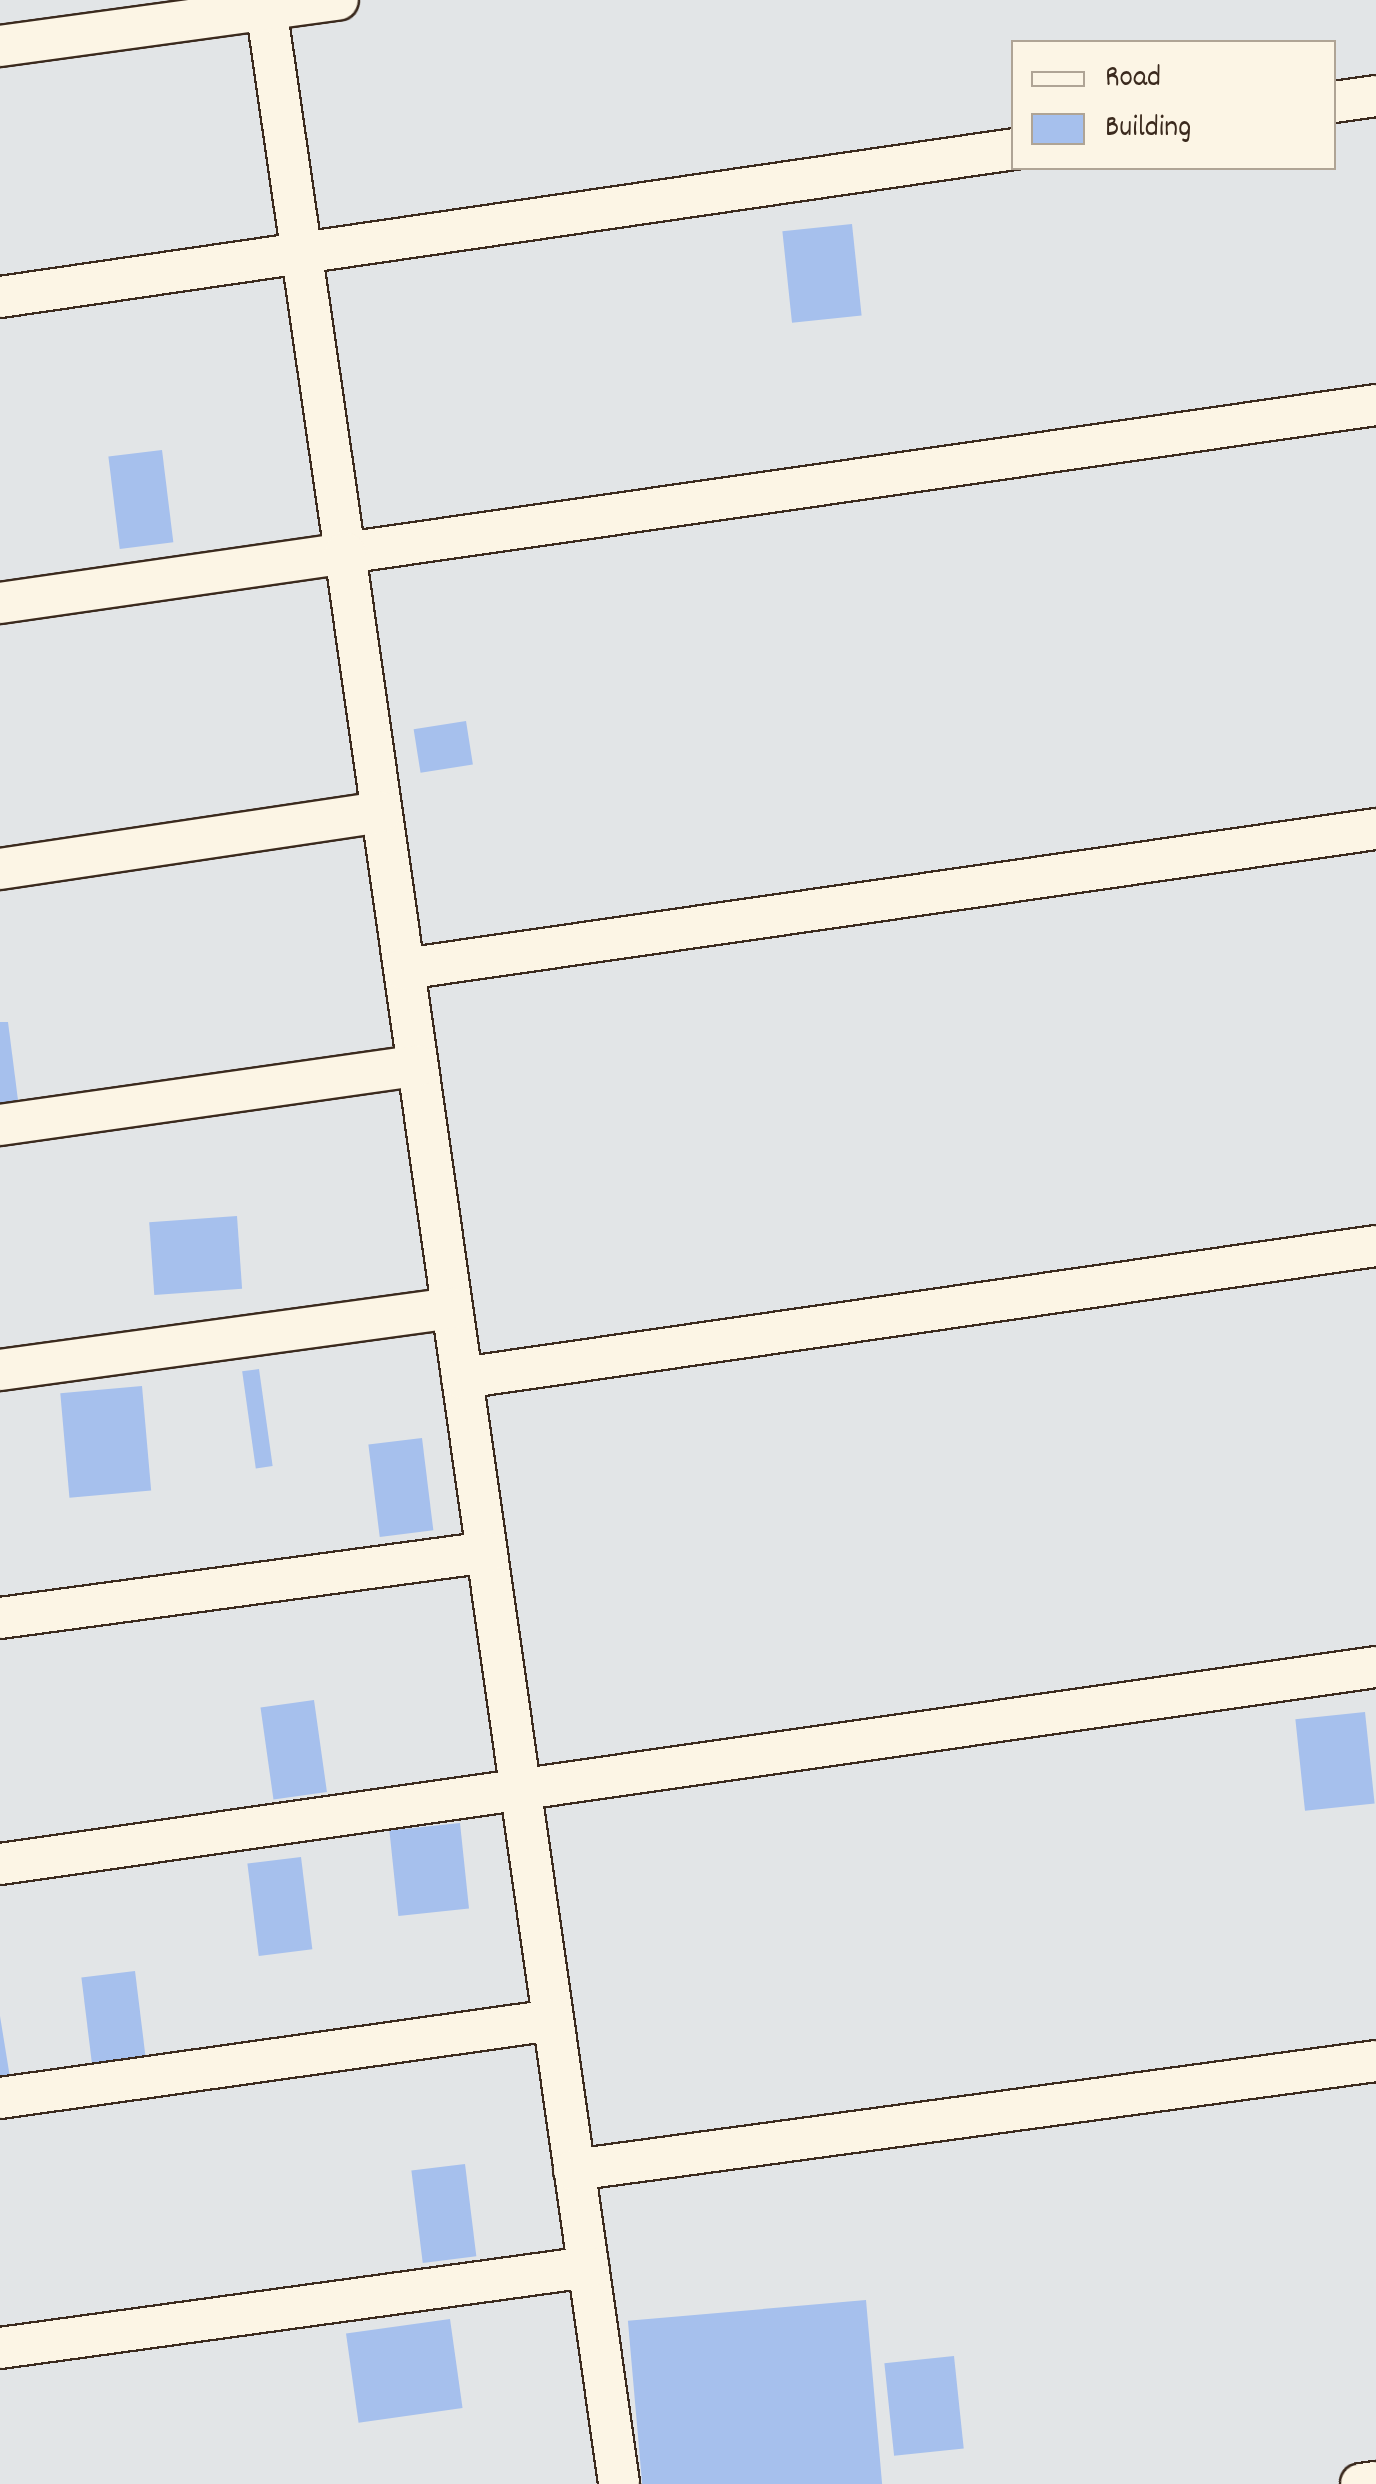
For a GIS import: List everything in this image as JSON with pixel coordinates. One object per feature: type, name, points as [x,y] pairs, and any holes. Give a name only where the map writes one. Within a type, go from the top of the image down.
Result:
[{"type":"street","points":[[0,46],[265,5],[338,0]]},
{"type":"street","points":[[265,5],[619,2484]]},
{"type":"street","points":[[1336,102],[1376,96]]},
{"type":"street","points":[[0,296],[1011,149]]},
{"type":"street","points":[[0,603],[1376,405]]},
{"type":"street","points":[[0,868],[381,812]]},
{"type":"street","points":[[404,969],[1376,829]]},
{"type":"street","points":[[0,1125],[417,1066]]},
{"type":"street","points":[[462,1378],[1376,1246]]},
{"type":"street","points":[[0,1370],[452,1308]]},
{"type":"street","points":[[0,1618],[487,1552]]},
{"type":"street","points":[[0,1864],[1376,1666]]},
{"type":"street","points":[[0,2098],[553,2020]]},
{"type":"street","points":[[574,2170],[1376,2061]]},
{"type":"street","points":[[0,2348],[588,2267]]},
{"type":"street","points":[[1361,2484],[1376,2482]]},
{"type":"building","points":[[852,224],[862,315],[792,323],[782,231]]},
{"type":"building","points":[[162,450],[173,542],[120,549],[108,457]]},
{"type":"building","points":[[466,721],[473,764],[421,773],[414,729]]},
{"type":"building","points":[[0,1022],[8,1022],[19,1108],[0,1110]]},
{"type":"building","points":[[237,1216],[242,1289],[154,1295],[149,1222]]},
{"type":"building","points":[[259,1369],[273,1466],[256,1468],[242,1371]]},
{"type":"building","points":[[142,1386],[151,1491],[69,1498],[60,1393]]},
{"type":"building","points":[[422,1438],[433,1530],[380,1537],[368,1445]]},
{"type":"building","points":[[314,1700],[327,1792],[273,1800],[261,1708]]},
{"type":"building","points":[[1365,1712],[1375,1803],[1305,1811],[1295,1719]]},
{"type":"building","points":[[460,1823],[469,1909],[398,1916],[389,1830]]},
{"type":"building","points":[[301,1857],[312,1949],[259,1956],[247,1864]]},
{"type":"building","points":[[135,1971],[146,2063],[93,2070],[81,1978]]},
{"type":"building","points":[[0,2016],[12,2090],[0,2091]]},
{"type":"building","points":[[465,2164],[476,2256],[423,2263],[411,2171]]},
{"type":"building","points":[[866,2300],[882,2484],[642,2484],[628,2321]]},
{"type":"building","points":[[450,2319],[463,2408],[359,2423],[346,2334]]},
{"type":"building","points":[[954,2356],[964,2448],[894,2456],[884,2363]]}]
